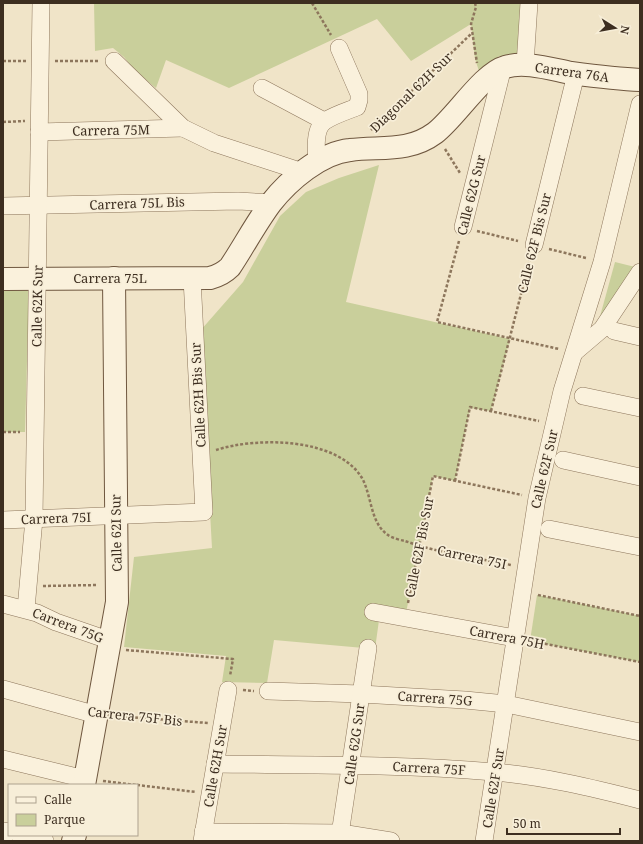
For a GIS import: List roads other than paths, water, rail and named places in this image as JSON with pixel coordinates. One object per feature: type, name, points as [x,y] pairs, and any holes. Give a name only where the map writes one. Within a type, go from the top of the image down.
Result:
[{"type":"street","name":"Calle 62K Sur","points":[[26,609],[34,519],[41,3]]},
{"type":"street","points":[[525,66],[529,3]]},
{"type":"street","points":[[310,167],[318,132],[324,121],[357,107],[359,100],[359,94],[339,48]]},
{"type":"street","points":[[114,61],[183,128],[214,143],[310,167]]},
{"type":"street","name":"Carrera 76A","points":[[503,67],[525,66],[604,78],[640,80]]},
{"type":"street","points":[[272,203],[310,167],[331,155],[348,150],[393,149],[422,141],[435,133],[483,82],[503,67]]},
{"type":"street","name":"Calle 62G Sur","points":[[462,227],[503,67]]},
{"type":"street","name":"Calle 62F Bis Sur","points":[[534,245],[576,74]]},
{"type":"street","points":[[262,88],[324,121]]},
{"type":"street","name":"Calle 62F Sur","points":[[484,841],[537,498],[562,391],[602,262],[640,106]]},
{"type":"street","name":"Carrera 75M","points":[[39,126],[183,128]]},
{"type":"street","name":"Carrera 75L Bis","points":[[3,206],[238,201],[272,203]]},
{"type":"street","name":"Carrera 75L","points":[[3,279],[210,278],[225,272],[230,266],[272,203]]},
{"type":"street","points":[[575,352],[602,329],[640,272]]},
{"type":"street","name":"Calle 62I Sur","points":[[84,782],[117,602],[114,278]]},
{"type":"street","name":"Calle 62H Bis Sur","points":[[192,278],[204,512]]},
{"type":"street","points":[[614,331],[640,337]]},
{"type":"street","points":[[583,396],[640,408]]},
{"type":"street","points":[[563,460],[640,477]]},
{"type":"street","name":"Carrera 75I","points":[[3,520],[204,512]]},
{"type":"street","points":[[549,529],[640,547]]},
{"type":"street","points":[[3,604],[26,609]]},
{"type":"street","name":"Carrera 75G","points":[[26,609],[110,645]]},
{"type":"street","name":"Carrera 75H","points":[[373,612],[515,638]]},
{"type":"street","name":"Calle 62G Sur","points":[[340,837],[368,648]]},
{"type":"street","name":"Carrera 75F Bis","points":[[3,689],[97,715]]},
{"type":"street","name":"Calle 62H Sur","points":[[203,836],[228,690]]},
{"type":"street","name":"Carrera 75G","points":[[268,691],[361,694],[506,704],[640,732]]},
{"type":"street","points":[[3,759],[84,782]]},
{"type":"street","name":"Carrera 75F","points":[[215,764],[419,767],[495,772],[574,784],[640,800]]},
{"type":"street","points":[[24,836],[45,841]]},
{"type":"street","points":[[203,836],[340,837],[391,841]]}]
